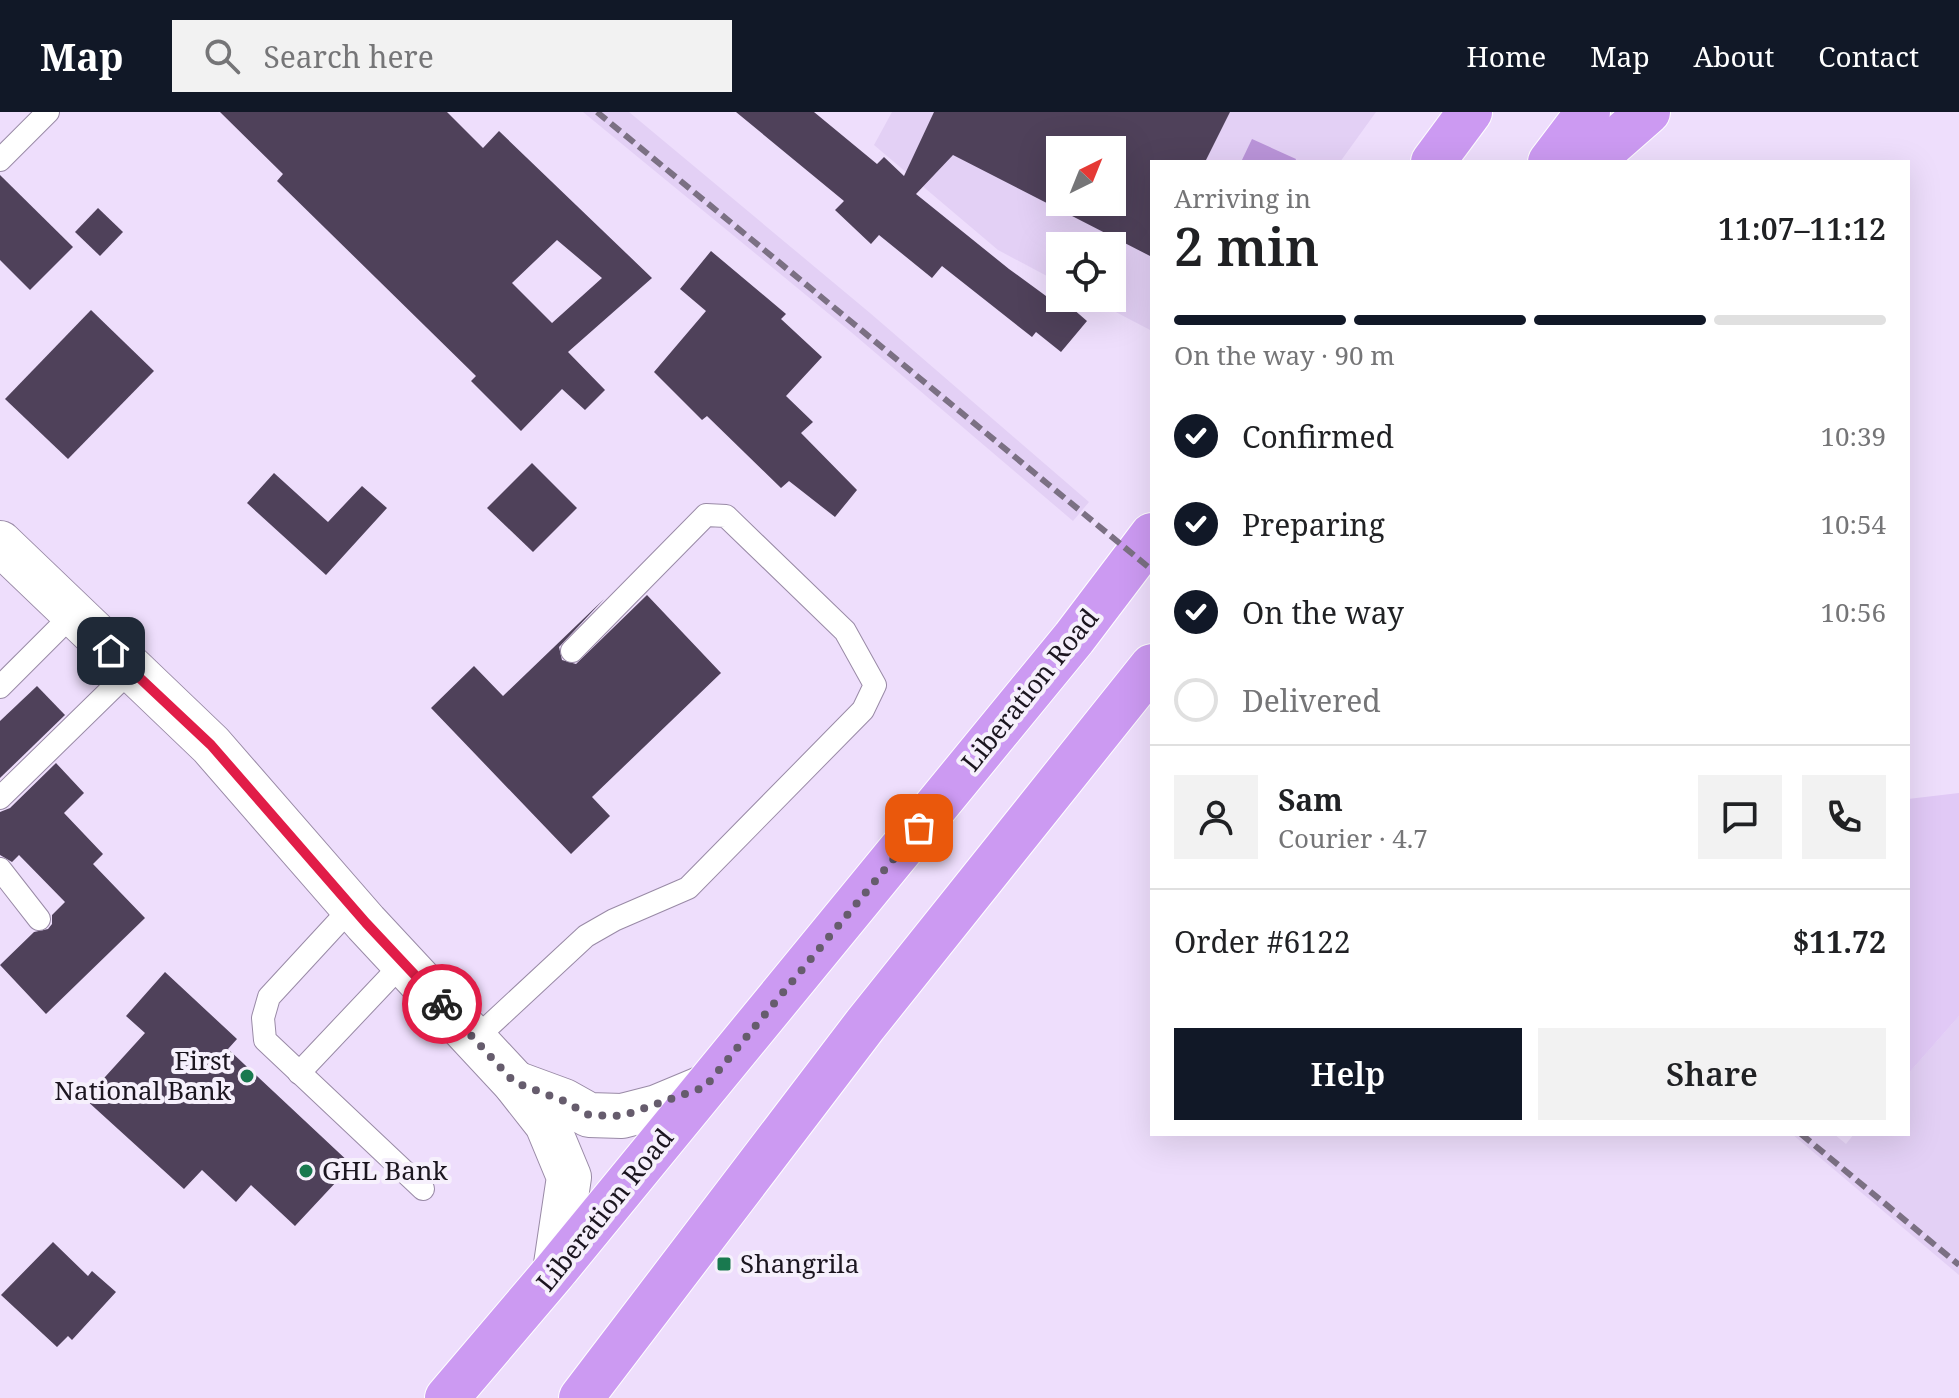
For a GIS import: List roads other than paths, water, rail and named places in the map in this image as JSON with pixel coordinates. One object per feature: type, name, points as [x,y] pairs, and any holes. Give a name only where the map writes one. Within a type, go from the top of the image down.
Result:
[{"type":"highway","points":[[1434,160],[1470,112]]},
{"type":"highway","points":[[1552,160],[1588,112]]},
{"type":"highway","points":[[1593,160],[1648,112]]},
{"type":"highway","name":"Liberation Road","points":[[447,1398],[555,1271],[1064,650],[1150,538]]},
{"type":"highway","points":[[581,1398],[865,1025],[1150,669]]},
{"type":"street","points":[[0,543],[211,745],[352,907],[514,1082],[547,1124],[569,1177],[555,1271]]},
{"type":"street","points":[[514,1082],[564,1101],[589,1115],[622,1116],[705,1087]]},
{"type":"lane","points":[[0,160],[48,112]]},
{"type":"lane","points":[[474,1040],[586,936],[614,920],[688,888],[863,710],[875,685],[845,631],[726,516],[706,515],[572,651]]},
{"type":"lane","points":[[0,687],[72,615]]},
{"type":"lane","points":[[0,798],[131,670]]},
{"type":"lane","points":[[0,869],[39,919]]},
{"type":"lane","points":[[352,907],[269,997],[263,1018],[265,1040],[423,1189]]},
{"type":"lane","points":[[299,1073],[403,963]]},
{"type":"railway","points":[[597,112],[1150,568]]},
{"type":"railway","points":[[1803,1136],[1959,1265]]},
{"type":"place","name":"First National Bank","points":[[247,1076]]},
{"type":"place","name":"GHL Bank","points":[[306,1171]]},
{"type":"place","name":"Shangrila","points":[[724,1264]]}]
